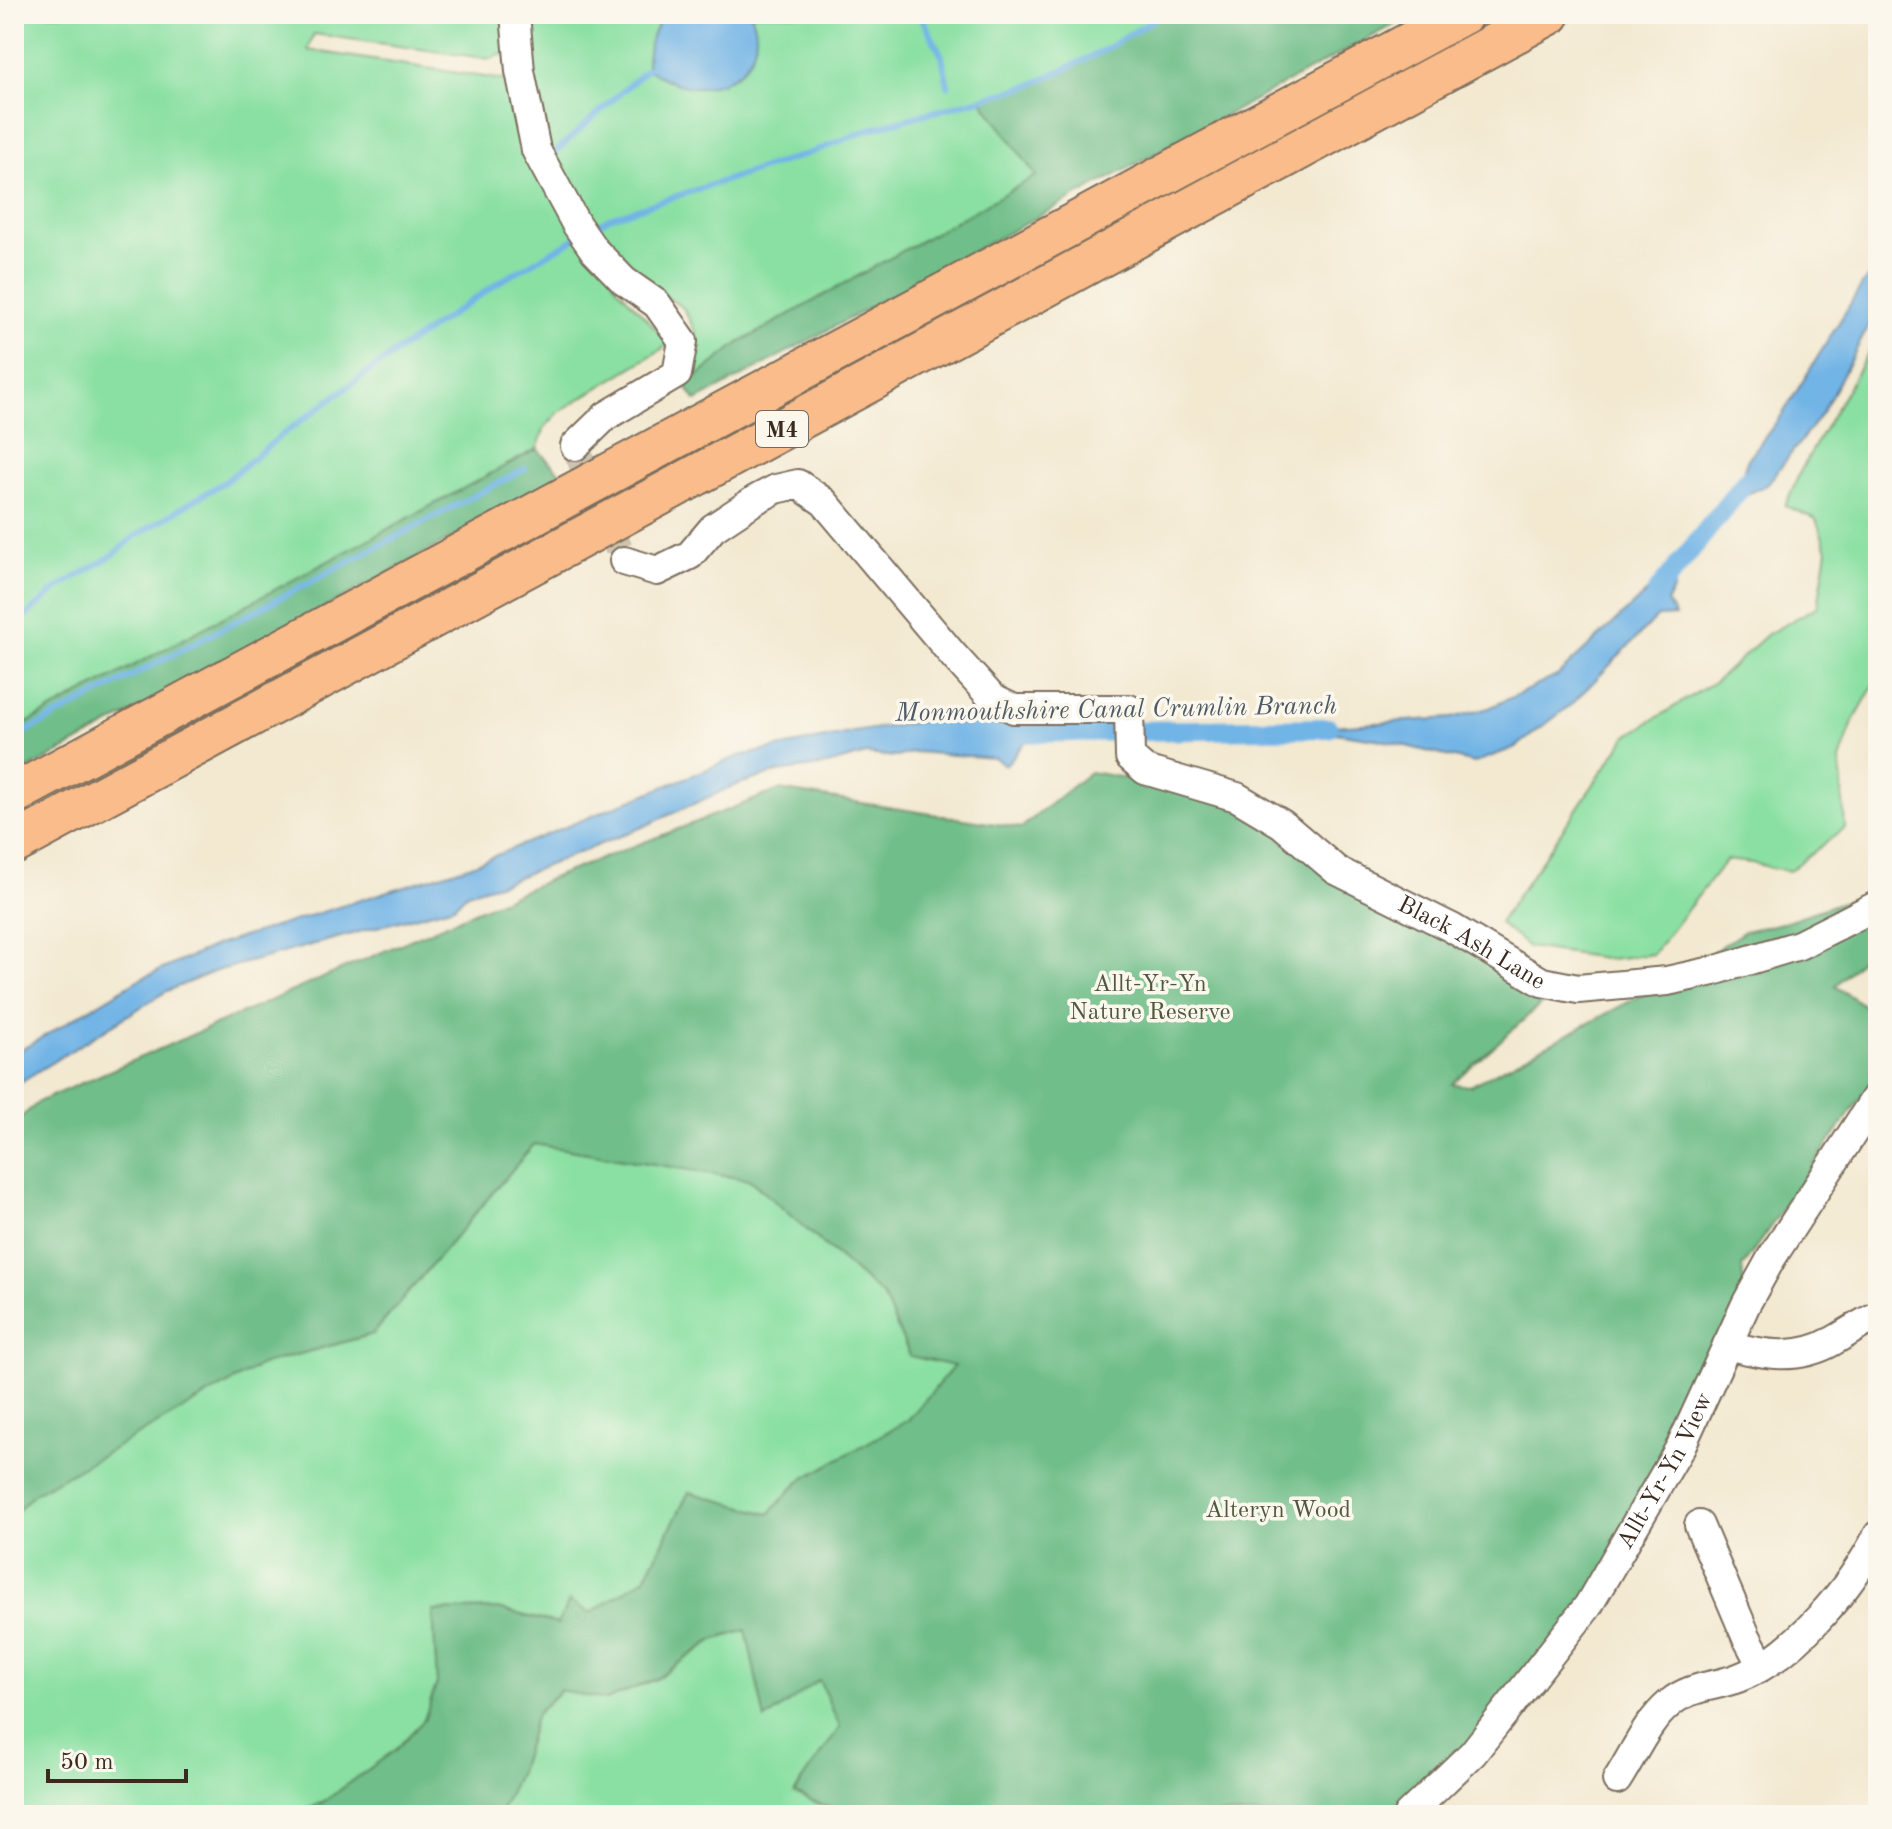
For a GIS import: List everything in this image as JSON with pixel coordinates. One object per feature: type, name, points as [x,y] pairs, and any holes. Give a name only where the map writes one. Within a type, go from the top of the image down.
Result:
[{"type":"highway","name":"M4","points":[[14,794],[1463,14]]},
{"type":"highway","name":"M4","points":[[14,844],[1550,14]]},
{"type":"street","points":[[515,14],[520,71],[536,150],[576,224],[594,250],[624,281],[657,304],[683,341],[677,374],[606,416],[575,446]]},
{"type":"street","name":"Black Ash Lane","points":[[624,561],[657,571],[690,555],[713,528],[755,500],[776,489],[798,484],[824,502],[993,699],[1014,709],[1129,709],[1130,757],[1145,770],[1237,797],[1282,824],[1336,870],[1452,928],[1542,982],[1578,989],[1667,981],[1713,971],[1799,945],[1878,905]]},
{"type":"street","name":"Allt-Yr-Yn View","points":[[1408,1815],[1473,1753],[1588,1606],[1681,1446],[1746,1304],[1772,1257],[1878,1094]]},
{"type":"street","points":[[1727,1345],[1763,1355],[1790,1356],[1815,1351],[1876,1321]]},
{"type":"street","points":[[1699,1525],[1762,1666]]},
{"type":"street","points":[[1617,1780],[1646,1732],[1669,1703],[1694,1689],[1738,1678],[1762,1666],[1806,1633],[1857,1571],[1878,1535]]},
{"type":"green space","points":[[14,14],[510,14],[511,55],[491,59],[314,34],[308,50],[517,82],[616,286],[670,344],[560,411],[545,427],[537,449],[14,730]]},
{"type":"green space","points":[[520,14],[1163,14],[1101,52],[1029,86],[981,99],[1037,176],[739,343],[685,386],[697,365],[700,349],[684,309],[670,299],[641,287],[589,230],[555,172]]},
{"type":"green space","points":[[1163,14],[1414,14],[696,401],[685,386],[739,343],[1036,176],[981,99],[1029,86],[1101,52]]},
{"type":"green space","points":[[1878,336],[1878,677],[1853,722],[1840,760],[1845,828],[1789,871],[1726,860],[1653,954],[1610,959],[1528,947],[1499,923],[1626,737],[1717,680],[1768,634],[1818,606],[1827,550],[1816,519],[1785,506],[1802,468]]},
{"type":"green space","points":[[537,449],[564,477],[14,777],[14,730]]},
{"type":"green space","points":[[1090,772],[1237,797],[1550,996],[1452,1084],[1470,1086],[1672,979],[1745,931],[1778,924],[1854,898],[1878,897],[1878,942],[1835,986],[1878,1015],[1878,1073],[1742,1267],[1746,1304],[1588,1606],[1408,1815],[846,1815],[794,1793],[840,1727],[819,1680],[765,1720],[746,1630],[713,1640],[656,1679],[606,1700],[560,1690],[536,1714],[519,1772],[499,1815],[297,1815],[325,1801],[395,1750],[424,1720],[437,1683],[433,1611],[497,1609],[558,1624],[569,1601],[590,1613],[645,1578],[689,1492],[769,1514],[798,1482],[908,1420],[954,1366],[910,1356],[883,1296],[750,1180],[534,1144],[373,1334],[263,1364],[32,1495],[14,1515],[14,1123],[40,1101],[559,875],[779,790],[1021,828]]},
{"type":"green space","points":[[534,1144],[750,1180],[883,1296],[910,1356],[955,1366],[908,1420],[798,1482],[769,1515],[689,1492],[645,1578],[590,1614],[559,1624],[497,1609],[433,1611],[437,1683],[424,1720],[395,1750],[325,1801],[297,1815],[14,1815],[14,1515],[32,1495],[263,1364],[373,1334]]},
{"type":"green space","points":[[747,1630],[765,1720],[819,1679],[840,1727],[794,1793],[846,1815],[499,1815],[519,1772],[536,1714],[561,1690],[606,1700],[656,1679],[714,1640]]},
{"type":"water","points":[[665,14],[751,14],[755,29],[752,55],[735,75],[709,86],[688,86],[664,78],[647,69],[651,40]]},
{"type":"water","points":[[1878,263],[1878,309],[1822,413],[1767,485],[1732,501],[1748,459],[1782,415]]},
{"type":"water","points":[[1672,574],[1674,588],[1667,602],[1675,616],[1658,617],[1573,703],[1516,747],[1474,763],[1382,740],[1302,728],[1452,718],[1489,708],[1557,676],[1647,592]]},
{"type":"water","points":[[924,721],[1006,723],[1036,733],[1005,765],[995,758],[914,752],[896,757],[866,754],[827,765],[778,772],[733,786],[638,829],[508,881],[467,893],[454,906],[216,971],[167,991],[14,1086],[14,1054],[138,980],[217,945],[472,865],[739,756]]},
{"type":"waterway","points":[[920,14],[942,56],[948,86]]},
{"type":"waterway","points":[[589,230],[609,218],[813,152],[870,129],[1029,86],[1101,52],[1163,14]]},
{"type":"waterway","points":[[553,154],[647,69]]},
{"type":"waterway","points":[[14,626],[59,587],[226,481],[283,434],[396,352],[501,281],[576,238]]},
{"type":"waterway","points":[[14,738],[525,469]]},
{"type":"waterway","name":"Monmouthshire Canal Crumlin Branch","points":[[1657,592],[1747,480]]},
{"type":"waterway","name":"Monmouthshire Canal Crumlin Branch","points":[[1008,733],[1328,728]]},
{"type":"tunnel","points":[[575,446],[624,561]]},
{"type":"park label","name":"Allt-Yr-Yn Nature Reserve","points":[[1150,997]]},
{"type":"park label","name":"Alteryn Wood","points":[[1278,1509]]}]
